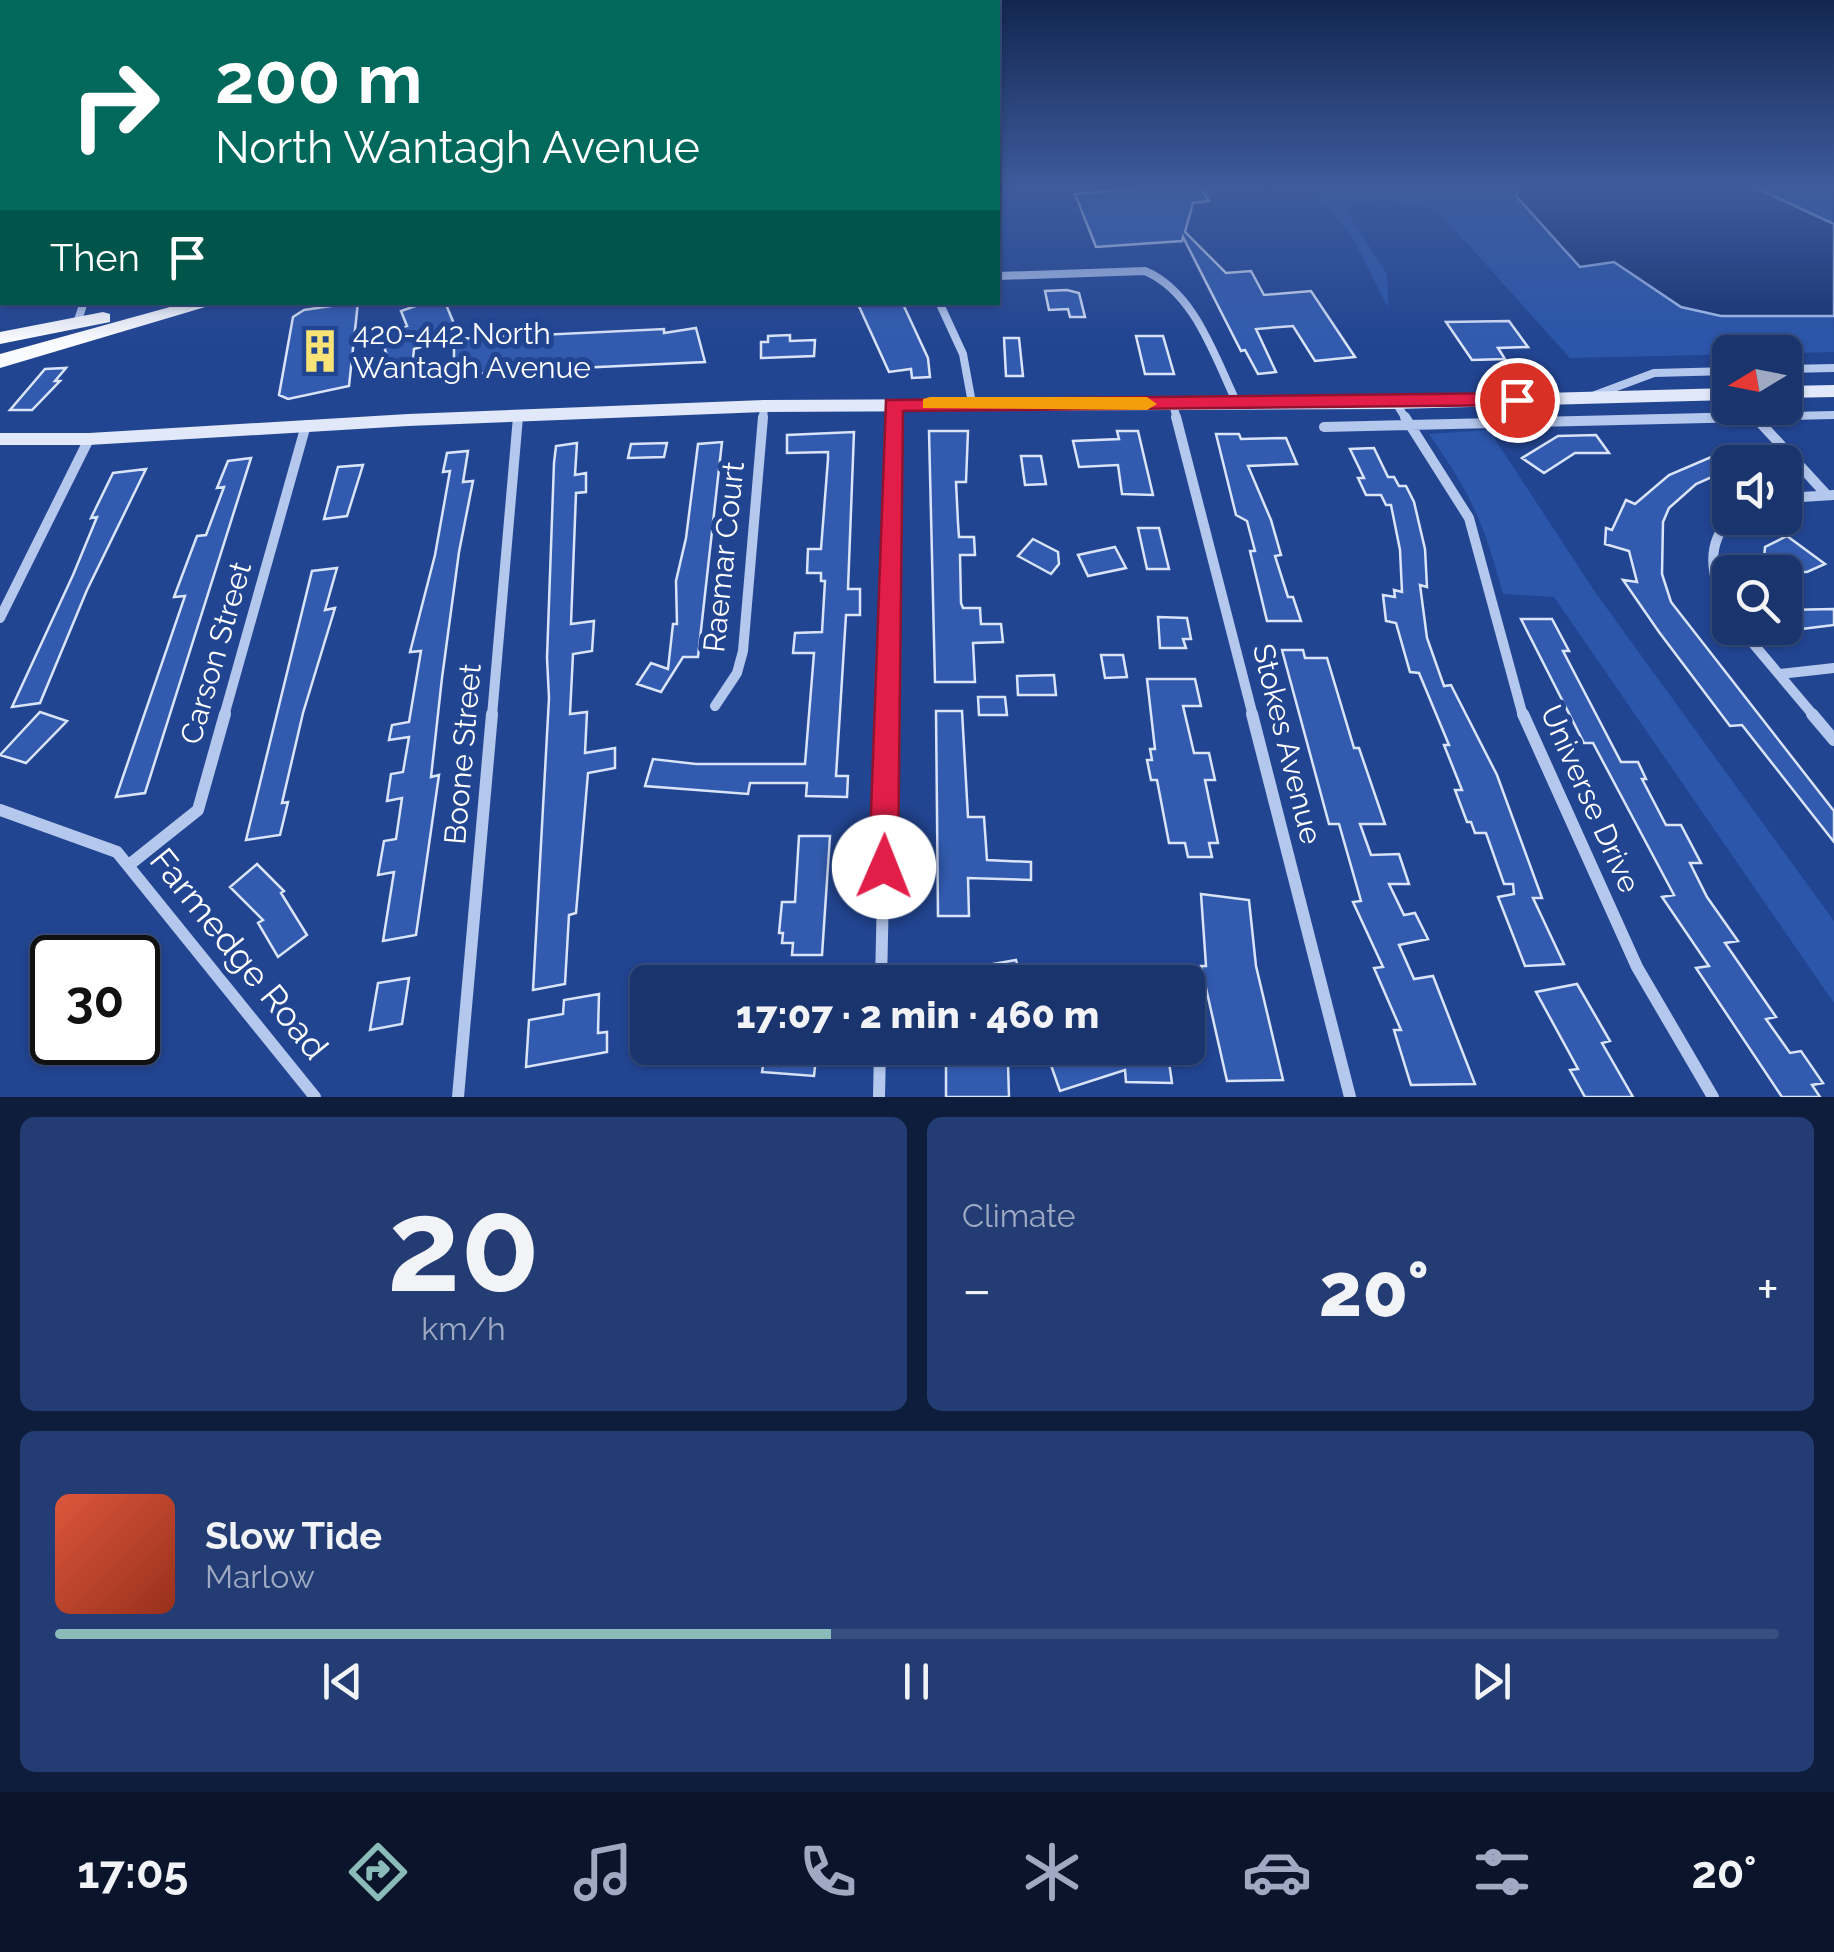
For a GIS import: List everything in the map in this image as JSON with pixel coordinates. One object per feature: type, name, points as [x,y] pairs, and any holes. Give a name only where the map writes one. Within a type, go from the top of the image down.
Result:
[{"type":"main road","points":[[0,338],[80,313],[157,305]]},
{"type":"main road","points":[[0,360],[201,305]]},
{"type":"main road","points":[[1802,392],[1834,391]]},
{"type":"main road","points":[[0,440],[764,406],[1396,404],[1712,395]]},
{"type":"street","points":[[1000,276],[1145,271],[1163,276],[1180,294],[1237,403]]},
{"type":"street","points":[[940,305],[963,354],[972,403]]},
{"type":"street","points":[[1802,369],[1834,368]]},
{"type":"street","points":[[1588,398],[1654,372],[1712,371]]},
{"type":"street","name":"Stokes Avenue","points":[[1174,404],[1350,1097]]},
{"type":"street","name":"Universe Drive","points":[[1396,404],[1469,518],[1526,726],[1637,967],[1713,1097]]},
{"type":"street","points":[[881,965],[893,405]]},
{"type":"street","name":"Raemar Court","points":[[715,706],[730,686],[743,651],[764,406]]},
{"type":"street","points":[[1802,416],[1834,415]]},
{"type":"street","name":"Boone Street","points":[[458,1097],[518,416]]},
{"type":"street","points":[[1324,427],[1712,418]]},
{"type":"street","points":[[1764,425],[1830,494]]},
{"type":"street","name":"Carson Street","points":[[129,865],[198,810],[306,426]]},
{"type":"street","points":[[0,618],[89,439]]},
{"type":"street","points":[[1802,496],[1830,494]]},
{"type":"street","points":[[1755,645],[1834,740]]},
{"type":"street","points":[[1780,674],[1834,668]]},
{"type":"street","name":"Farmedge Road","points":[[0,810],[117,852],[316,1097]]},
{"type":"street","points":[[879,1097],[880,1065]]},
{"type":"shaded area","points":[[1353,239],[1365,239],[1387,274],[1388,307]]},
{"type":"shaded area","points":[[1463,239],[1833,239],[1834,352],[1802,353],[1802,335],[1712,335],[1712,355],[1570,358]]},
{"type":"shaded area","points":[[1555,239],[1834,239],[1834,316],[1721,316],[1681,307],[1614,262],[1580,267]]},
{"type":"shaded area","points":[[1489,430],[1595,592],[1834,921],[1834,1003],[1554,597],[1503,594],[1475,510],[1429,434]]},
{"type":"building","points":[[1093,239],[1182,239],[1182,241],[1096,247]]},
{"type":"building","points":[[1184,239],[1192,239],[1226,273],[1251,271],[1264,295],[1311,291],[1355,357],[1315,361],[1293,326],[1256,329],[1276,372],[1258,374],[1245,350],[1241,351]]},
{"type":"building","points":[[1045,291],[1079,293],[1085,317],[1070,317],[1068,309],[1049,310]]},
{"type":"building","name":"420-442 North Wantagh Avenue","points":[[358,305],[349,386],[288,399],[279,395],[293,317],[304,310]]},
{"type":"building","points":[[418,305],[446,305],[459,336],[414,349],[412,371],[393,374],[380,334],[407,326],[401,311]]},
{"type":"building","points":[[858,305],[903,305],[928,358],[930,377],[912,378],[911,369],[889,372]]},
{"type":"building","points":[[1509,321],[1528,347],[1498,348],[1505,359],[1472,360],[1446,322]]},
{"type":"building","points":[[696,328],[705,362],[490,372],[454,379],[454,339],[664,329],[664,333]]},
{"type":"building","points":[[790,335],[790,341],[815,340],[814,356],[761,358],[761,342],[768,342],[768,336]]},
{"type":"building","points":[[1136,336],[1163,336],[1174,374],[1145,374]]},
{"type":"building","points":[[1004,338],[1019,338],[1023,376],[1006,376]]},
{"type":"building","points":[[66,368],[55,381],[60,381],[32,410],[10,410],[45,369]]},
{"type":"building","points":[[929,431],[968,431],[966,482],[956,482],[958,523],[959,537],[974,537],[975,555],[960,555],[961,603],[963,608],[980,608],[981,624],[1001,624],[1003,642],[973,643],[975,682],[935,682]]},
{"type":"building","points":[[1117,431],[1138,431],[1153,495],[1122,494],[1118,465],[1079,467],[1073,441],[1119,439]]},
{"type":"building","points":[[854,432],[848,589],[860,589],[860,615],[846,615],[836,776],[848,776],[847,797],[806,796],[807,783],[750,783],[748,794],[645,786],[653,759],[696,764],[805,764],[814,653],[793,653],[795,633],[822,632],[825,581],[821,581],[821,573],[807,573],[808,549],[821,549],[828,452],[787,453],[787,435]]},
{"type":"building","points":[[1216,434],[1239,434],[1241,439],[1286,438],[1297,464],[1248,466],[1271,520],[1281,555],[1275,556],[1288,597],[1293,597],[1301,621],[1267,621],[1247,521],[1236,515]]},
{"type":"building","points":[[1596,435],[1609,453],[1575,453],[1544,473],[1522,458],[1558,436]]},
{"type":"building","points":[[722,442],[698,657],[683,657],[661,692],[637,684],[651,663],[668,669],[673,624],[677,624],[676,581],[686,538],[698,444]]},
{"type":"building","points":[[577,443],[575,475],[586,473],[586,492],[576,493],[571,624],[594,621],[592,651],[573,654],[570,714],[587,712],[585,753],[615,748],[615,768],[588,773],[576,913],[569,915],[565,984],[533,990],[549,698],[554,463],[556,446]]},
{"type":"building","points":[[667,443],[664,457],[628,458],[631,444]]},
{"type":"building","points":[[1374,448],[1388,477],[1394,477],[1399,486],[1406,486],[1414,502],[1425,549],[1427,587],[1420,585],[1427,638],[1444,686],[1451,685],[1497,775],[1542,898],[1533,898],[1564,964],[1525,966],[1498,897],[1514,894],[1513,884],[1504,884],[1486,833],[1475,833],[1471,822],[1467,822],[1455,790],[1462,790],[1444,745],[1449,745],[1419,673],[1410,672],[1396,623],[1386,621],[1383,595],[1395,597],[1394,590],[1402,592],[1400,550],[1391,505],[1386,505],[1381,495],[1366,495],[1358,478],[1364,478],[1350,449]]},
{"type":"building","points":[[468,451],[463,482],[473,481],[442,678],[431,777],[439,775],[416,935],[383,941],[394,872],[378,875],[384,841],[396,839],[402,798],[387,801],[391,774],[403,772],[409,737],[389,740],[392,725],[409,722],[421,651],[410,652],[435,555],[450,471],[443,472],[447,453]]},
{"type":"building","points":[[1021,456],[1041,456],[1046,484],[1025,485]]},
{"type":"building","points":[[1712,457],[1712,477],[1696,484],[1669,508],[1663,522],[1662,574],[1671,602],[1834,811],[1834,842],[1742,725],[1730,726],[1659,632],[1623,580],[1637,582],[1629,551],[1605,544],[1606,528],[1612,530],[1626,500],[1635,504],[1669,475]]},
{"type":"building","points":[[251,458],[145,793],[116,797],[185,596],[174,597],[197,536],[206,535],[224,487],[217,488],[228,461]]},
{"type":"building","points":[[363,465],[347,516],[324,519],[338,467]]},
{"type":"building","points":[[146,469],[87,590],[40,703],[12,707],[73,575],[97,517],[91,518],[113,473]]},
{"type":"building","points":[[1138,528],[1159,528],[1169,569],[1147,569]]},
{"type":"building","points":[[1787,536],[1825,564],[1802,572],[1802,555],[1764,555],[1765,547]]},
{"type":"building","points":[[1033,539],[1058,552],[1059,564],[1051,574],[1018,556]]},
{"type":"building","points":[[1115,547],[1126,568],[1088,576],[1078,555]]},
{"type":"building","points":[[337,568],[325,610],[335,608],[303,713],[282,803],[288,802],[280,835],[246,840],[312,571]]},
{"type":"building","points":[[1834,609],[1834,625],[1802,629],[1802,610]]},
{"type":"building","points":[[1158,617],[1187,618],[1191,639],[1183,639],[1186,648],[1160,648]]},
{"type":"building","points":[[1521,619],[1552,619],[1569,651],[1563,651],[1621,762],[1638,762],[1646,779],[1642,779],[1666,825],[1681,825],[1701,863],[1690,863],[1707,897],[1738,941],[1725,943],[1776,1017],[1766,1019],[1790,1053],[1801,1051],[1823,1083],[1812,1085],[1820,1097],[1782,1097],[1696,968],[1709,966],[1662,897],[1674,895],[1593,743],[1584,743]]},
{"type":"building","points":[[1282,650],[1303,650],[1305,658],[1327,658],[1354,748],[1359,748],[1385,824],[1360,824],[1371,855],[1399,854],[1409,884],[1389,884],[1404,915],[1415,913],[1428,939],[1399,945],[1414,979],[1433,976],[1475,1084],[1411,1085],[1394,1030],[1401,1030],[1374,968],[1383,967],[1353,902],[1361,901],[1339,824],[1329,824]]},
{"type":"building","points":[[1101,655],[1123,655],[1127,677],[1105,678]]},
{"type":"building","points":[[1054,675],[1056,695],[1018,695],[1017,676]]},
{"type":"building","points":[[1147,679],[1195,679],[1201,706],[1183,706],[1194,753],[1209,753],[1215,780],[1205,780],[1218,843],[1209,843],[1212,857],[1188,857],[1185,843],[1169,843],[1157,780],[1151,780],[1147,760],[1152,760],[1150,749],[1155,749]]},
{"type":"building","points":[[978,697],[1005,697],[1007,715],[979,715]]},
{"type":"building","points":[[936,711],[962,711],[968,817],[984,817],[987,860],[1031,862],[1031,880],[968,878],[969,916],[938,916]]},
{"type":"building","points":[[40,712],[67,721],[26,763],[0,755]]},
{"type":"building","points":[[799,836],[830,836],[822,955],[792,955],[793,943],[782,943],[783,933],[779,933],[782,902],[795,902]]},
{"type":"building","points":[[257,864],[284,891],[281,893],[307,935],[278,957],[258,923],[263,920],[230,887]]},
{"type":"building","points":[[1201,894],[1249,900],[1256,966],[1283,1080],[1227,1081],[1205,984]]},
{"type":"building","points":[[1016,960],[1017,965],[993,965]]},
{"type":"building","points":[[409,978],[402,1024],[370,1030],[378,983]]},
{"type":"building","points":[[1577,984],[1610,1041],[1602,1043],[1633,1097],[1585,1097],[1570,1070],[1578,1069],[1536,992]]},
{"type":"building","points":[[599,994],[598,1033],[607,1032],[607,1052],[526,1067],[529,1020],[563,1014],[564,1000]]},
{"type":"building","points":[[763,1065],[815,1065],[814,1076],[762,1072]]},
{"type":"building","points":[[946,1065],[1008,1065],[1009,1097],[946,1097]]},
{"type":"building","points":[[1051,1065],[1169,1065],[1172,1083],[1126,1082],[1125,1070],[1060,1091]]},
{"type":"slow traffic","points":[[930,404],[1147,404]]},
{"type":"place","name":"420-442 North Wantagh Avenue","points":[[320,351]]},
{"type":"route","points":[[884,867],[893,405],[1396,404],[1517,400]]}]
